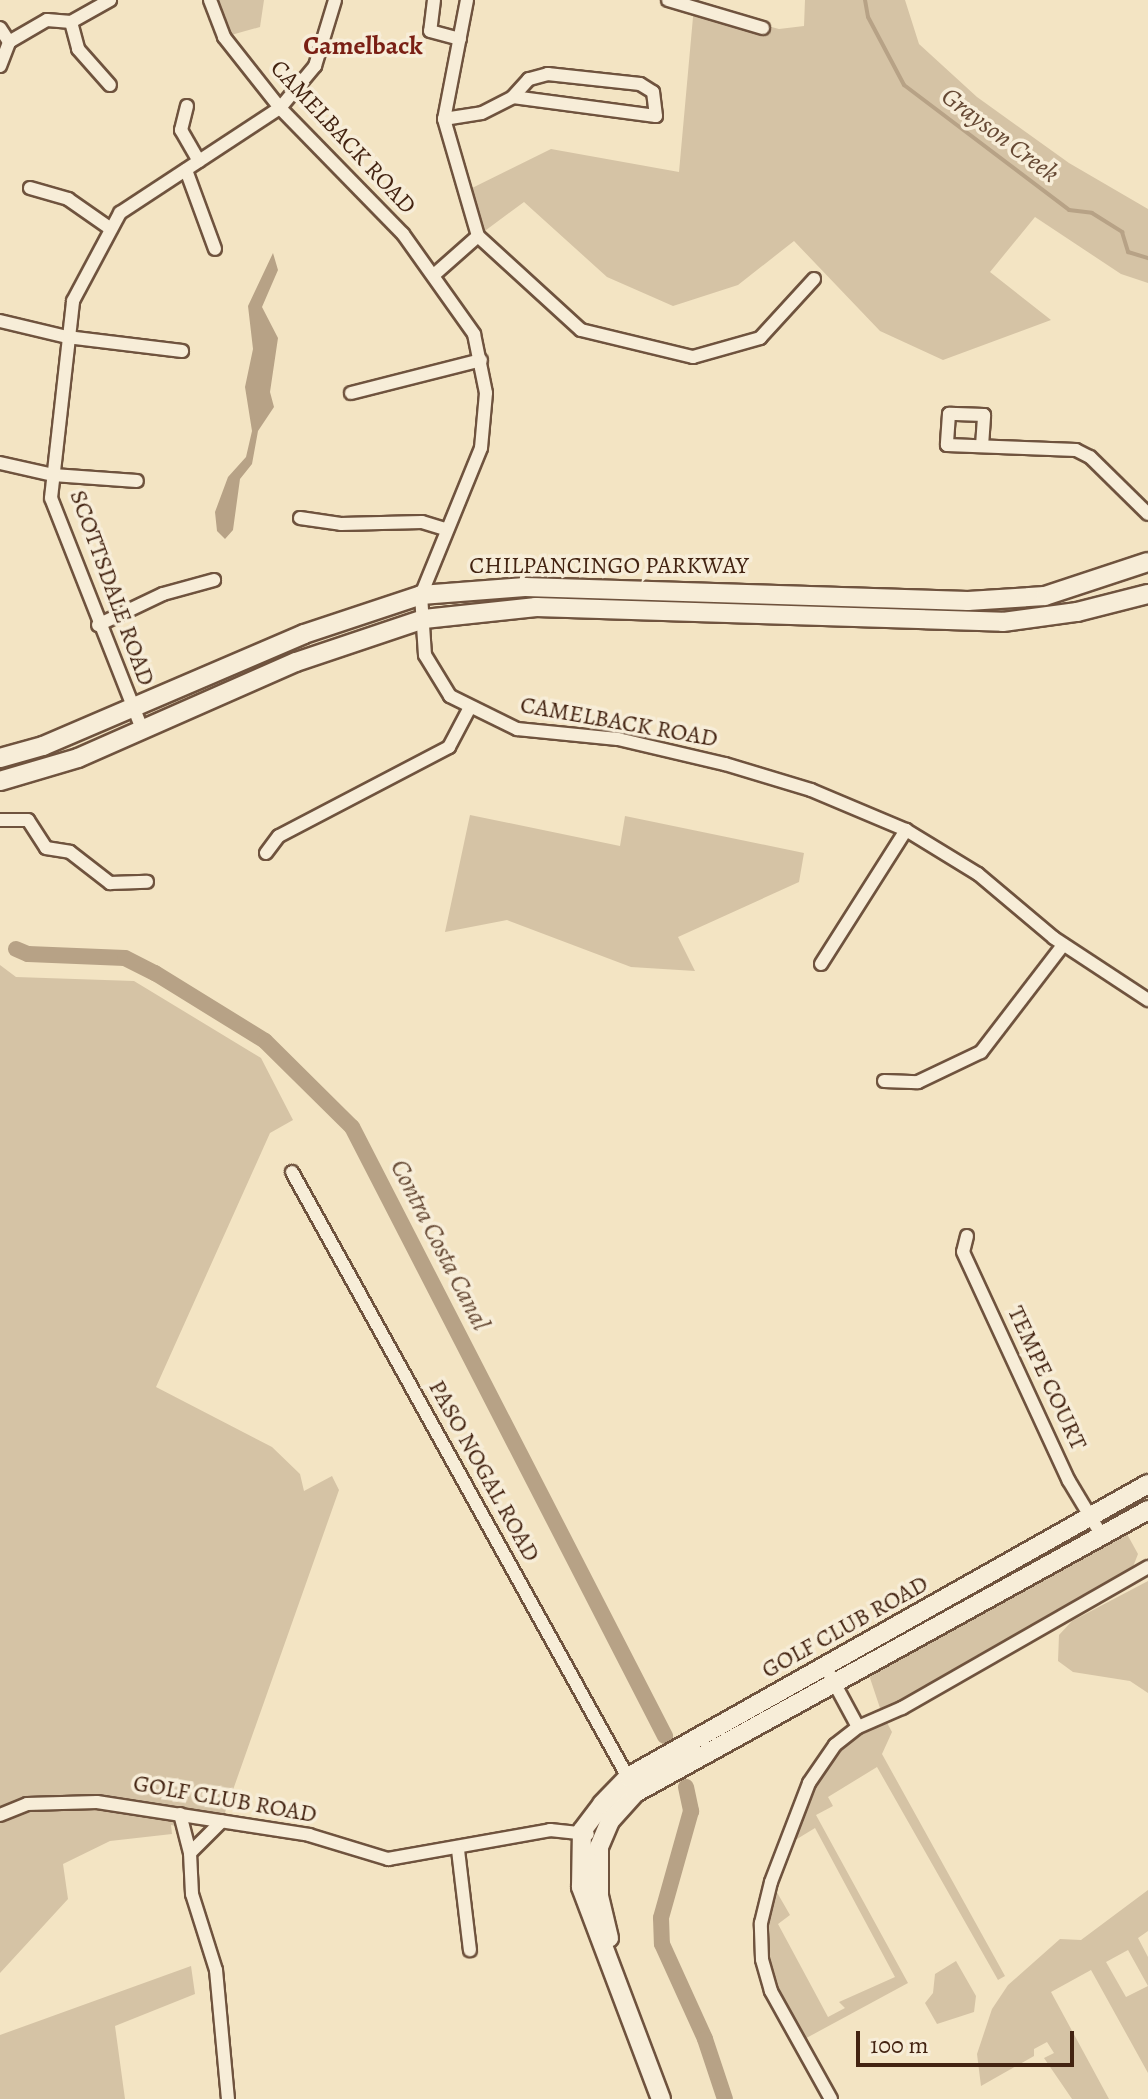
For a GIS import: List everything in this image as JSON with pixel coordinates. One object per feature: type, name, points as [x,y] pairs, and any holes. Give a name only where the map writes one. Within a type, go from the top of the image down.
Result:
[{"type":"street","points":[[0,66],[9,42],[47,20],[71,22],[110,0]]},
{"type":"street","name":"CAMELBACK ROAD","points":[[210,0],[224,37],[280,108],[403,234],[435,274],[474,334],[486,393],[481,448],[445,529],[421,595],[425,655],[432,673],[450,696],[469,709],[517,729],[618,739],[725,764],[811,790],[906,830],[978,874],[1063,945],[1148,1000]]},
{"type":"street","name":"SCOTTSDALE ROAD","points":[[142,729],[98,625],[51,498],[73,301],[120,213],[280,108],[315,66],[335,0]]},
{"type":"street","points":[[434,0],[430,31],[460,39]]},
{"type":"street","points":[[467,0],[444,119],[478,236],[581,330],[693,357],[760,338],[814,279]]},
{"type":"street","points":[[668,0],[763,28]]},
{"type":"street","points":[[71,22],[78,49],[110,85]]},
{"type":"street","points":[[0,28],[9,42]]},
{"type":"street","points":[[444,119],[482,113],[513,97],[529,79],[548,74],[640,84],[653,92],[656,116],[513,97]]},
{"type":"street","points":[[187,106],[181,130],[199,161]]},
{"type":"street","points":[[186,170],[215,249]]},
{"type":"street","points":[[30,188],[68,199],[111,229]]},
{"type":"street","points":[[435,274],[478,236]]},
{"type":"street","points":[[0,321],[67,337],[182,351]]},
{"type":"street","points":[[351,393],[481,360]]},
{"type":"street","points":[[982,446],[1076,450],[1090,457],[1148,514]]},
{"type":"street","points":[[0,463],[53,475],[137,481]]},
{"type":"street","points":[[300,518],[341,524],[422,522],[445,529]]},
{"type":"street","name":"CHILPANCINGO PARKWAY","points":[[0,758],[43,746],[304,634],[421,595],[525,587],[968,601],[1045,596],[1148,562]]},
{"type":"street","points":[[98,625],[163,594],[214,580]]},
{"type":"street","name":"CHILPANCINGO PARKWAY","points":[[0,781],[78,758],[296,662],[424,619],[536,607],[1003,622],[1077,612],[1148,594]]},
{"type":"street","points":[[266,853],[279,836],[449,747],[469,709]]},
{"type":"street","points":[[0,820],[28,820],[46,848],[70,852],[110,883],[147,882]]},
{"type":"street","points":[[821,964],[906,830]]},
{"type":"street","points":[[884,1081],[918,1082],[981,1052],[1063,945]]},
{"type":"street","name":"PASO NOGAL ROAD","points":[[292,1172],[632,1785]]},
{"type":"street","name":"TEMPE COURT","points":[[967,1236],[963,1252],[1090,1517],[1102,1536]]},
{"type":"street","name":"GOLF CLUB ROAD","points":[[582,1831],[632,1785],[825,1666],[1148,1484]]},
{"type":"street","name":"GOLF CLUB ROAD","points":[[632,1785],[699,1762],[1148,1510]]},
{"type":"street","points":[[831,2099],[771,1991],[761,1923],[788,1832],[809,1783],[835,1745],[858,1727],[902,1708],[1148,1567]]},
{"type":"street","points":[[825,1666],[858,1727]]},
{"type":"street","points":[[612,1965],[599,1896],[602,1839],[632,1785]]},
{"type":"street","name":"GOLF CLUB ROAD","points":[[0,1815],[27,1804],[97,1802],[309,1835],[388,1859],[458,1850],[550,1830],[582,1831],[602,1839]]},
{"type":"street","points":[[180,1814],[190,1853],[192,1894],[216,1970],[228,2099]]},
{"type":"street","points":[[190,1853],[222,1821]]},
{"type":"street","points":[[582,1831],[581,1887],[661,2099]]},
{"type":"street","points":[[458,1850],[470,1950]]},
{"type":"shaded area","points":[[210,0],[264,0],[260,27],[224,37]]},
{"type":"shaded area","points":[[805,0],[905,0],[919,44],[977,97],[1069,163],[1148,209],[1148,283],[1121,274],[1035,217],[990,272],[1051,320],[943,360],[880,331],[794,241],[738,285],[673,306],[607,277],[524,202],[478,236],[464,192],[551,149],[679,172],[694,6],[779,29],[804,26]]},
{"type":"shaded area","points":[[273,253],[278,270],[262,307],[278,338],[270,392],[274,407],[258,431],[252,464],[240,479],[233,530],[225,539],[217,531],[215,512],[228,477],[246,457],[252,431],[245,387],[253,349],[248,306]]},
{"type":"shaded area","points":[[470,815],[620,846],[625,816],[804,853],[799,882],[678,937],[695,971],[631,967],[507,920],[445,932]]},
{"type":"shaded area","points":[[0,965],[16,977],[134,981],[261,1058],[293,1120],[270,1133],[156,1387],[272,1447],[300,1474],[304,1491],[332,1476],[339,1490],[222,1821],[181,1815],[181,1827],[171,1825],[172,1834],[110,1841],[63,1864],[68,1899],[0,1973]]},
{"type":"shaded area","points":[[1122,1525],[1138,1554],[1129,1577],[884,1717],[892,1732],[882,1754],[1005,1976],[998,1980],[877,1767],[828,1797],[833,1806],[816,1815],[908,1983],[799,2042],[762,1959],[771,1882],[790,1915],[778,1924],[828,2017],[845,2008],[839,2002],[895,1977],[815,1828],[797,1839],[788,1832],[835,1745],[883,1717],[867,1669]]},
{"type":"shaded area","points":[[1148,1581],[1148,1693],[1130,1681],[1073,1672],[1058,1661],[1059,1635],[1072,1621]]},
{"type":"shaded area","points":[[1148,1890],[1148,1931],[1138,1938],[1148,1957],[1148,1986],[1148,2073],[1091,1970],[1051,1992],[1109,2099],[1072,2099],[1044,2058],[1054,2053],[1047,2042],[1034,2049],[1034,2056],[981,2086],[977,2054],[992,2009],[1008,1985],[1060,1939],[1081,1940]],"holes":[[[1128,1950],[1148,1986],[1126,1997],[1106,1962]]]},
{"type":"shaded area","points":[[956,1961],[976,1996],[974,2012],[937,2024],[925,2003],[933,1993],[935,1974]]},
{"type":"shaded area","points":[[191,1966],[195,1994],[115,2026],[125,2099],[0,2099],[0,2035]]},
{"type":"waterway","name":"Grayson Creek","points":[[865,0],[868,17],[904,85],[1069,210],[1092,213],[1122,232],[1128,252],[1148,258]]},
{"type":"waterway","name":"Contra Costa Canal","points":[[16,949],[28,954],[125,958],[155,973],[265,1041],[352,1127],[665,1736]]},
{"type":"waterway","name":"Contra Costa Canal","points":[[686,1787],[691,1811],[661,1918],[662,1944],[705,2039],[725,2099]]},
{"type":"district","name":"Camelback","points":[[363,46]]}]
